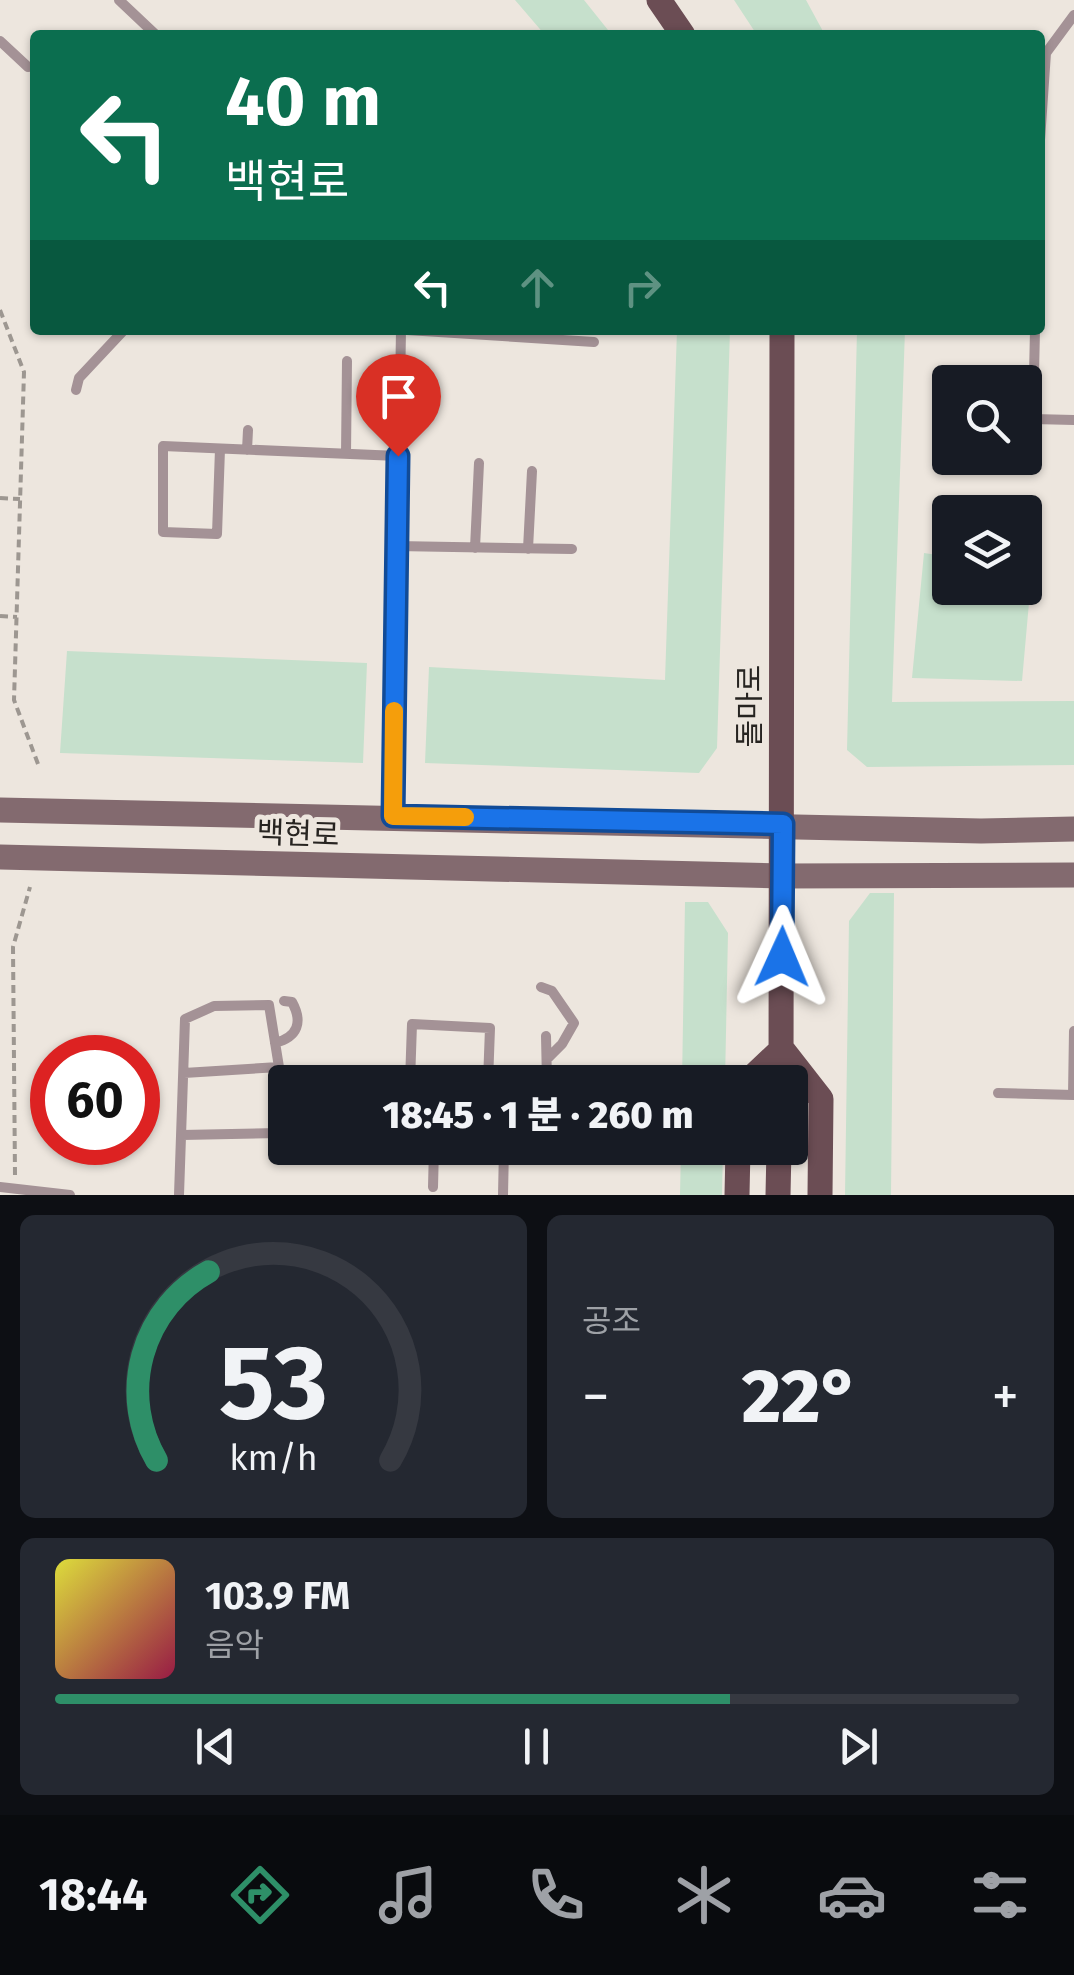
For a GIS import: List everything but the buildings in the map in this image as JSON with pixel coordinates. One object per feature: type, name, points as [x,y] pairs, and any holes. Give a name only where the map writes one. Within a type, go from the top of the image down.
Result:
[{"type":"main road","points":[[659,0],[680,30]]},
{"type":"main road","name":"돌마로","points":[[782,335],[782,1065]]},
{"type":"main road","name":"백현로","points":[[0,810],[783,824],[982,832],[1074,829]]},
{"type":"main road","name":"백현로","points":[[0,857],[782,876],[1074,875]]},
{"type":"main road","points":[[765,1065],[782,1049],[821,1099],[820,1195]]},
{"type":"main road","points":[[737,1195],[738,1165]]},
{"type":"main road","points":[[778,1195],[779,1165]]},
{"type":"lane","points":[[119,0],[151,30]]},
{"type":"lane","points":[[1045,67],[1046,52],[1071,24]]},
{"type":"lane","points":[[0,41],[28,67]]},
{"type":"lane","points":[[76,390],[79,378],[119,335]]},
{"type":"lane","points":[[393,816],[398,456],[404,335]]},
{"type":"lane","points":[[483,335],[594,342]]},
{"type":"lane","points":[[1035,335],[1033,420],[1074,420]]},
{"type":"lane","points":[[346,454],[347,361]]},
{"type":"lane","points":[[247,450],[248,430]]},
{"type":"lane","points":[[220,449],[217,534],[163,532],[164,446],[398,456]]},
{"type":"lane","points":[[475,548],[480,463]]},
{"type":"lane","points":[[528,549],[532,472]]},
{"type":"lane","points":[[555,549],[556,536]]},
{"type":"lane","points":[[396,546],[572,550]]},
{"type":"lane","points":[[541,988],[552,991],[574,1023],[562,1044],[546,1060]]},
{"type":"lane","points":[[275,1042],[288,1040],[298,1029],[299,1015],[292,1002],[284,1001]]},
{"type":"lane","points":[[180,1195],[186,1019],[214,1006],[269,1005],[279,1065]]},
{"type":"lane","points":[[411,1065],[412,1024],[490,1028],[489,1065]]},
{"type":"lane","points":[[998,1093],[1074,1095],[1074,1031]]},
{"type":"lane","points":[[546,1036],[546,1065]]},
{"type":"lane","points":[[184,1074],[268,1068]]},
{"type":"lane","points":[[182,1135],[268,1133]]},
{"type":"lane","points":[[434,1165],[434,1187]]},
{"type":"lane","points":[[502,1195],[503,1165]]},
{"type":"lane","points":[[0,1187],[70,1195]]},
{"type":"path","points":[[0,310],[24,372],[14,700],[38,764]]},
{"type":"path","points":[[0,498],[20,500]]},
{"type":"path","points":[[0,616],[17,617]]},
{"type":"path","points":[[15,1184],[13,947],[30,887]]},
{"type":"green space","points":[[515,0],[584,0],[608,30],[541,30]]},
{"type":"green space","points":[[734,0],[806,0],[822,30],[754,30]]},
{"type":"green space","points":[[677,335],[730,335],[717,748],[699,773],[425,763],[429,667],[665,680]]},
{"type":"green space","points":[[857,335],[905,335],[892,702],[1074,701],[1074,765],[867,767],[847,750]]},
{"type":"green space","points":[[924,553],[932,554],[932,605],[1029,605],[1022,681],[912,678]]},
{"type":"green space","points":[[67,651],[367,663],[363,763],[60,753]]},
{"type":"green space","points":[[870,893],[894,893],[891,1195],[845,1195],[849,921]]},
{"type":"green space","points":[[685,902],[708,902],[728,933],[725,1065],[682,1065]]},
{"type":"green space","points":[[681,1165],[723,1165],[722,1195],[680,1195]]},
{"type":"slow traffic","points":[[394,711],[393,816],[465,817]]},
{"type":"route","points":[[398,456],[393,816],[783,824],[782,957]]}]
